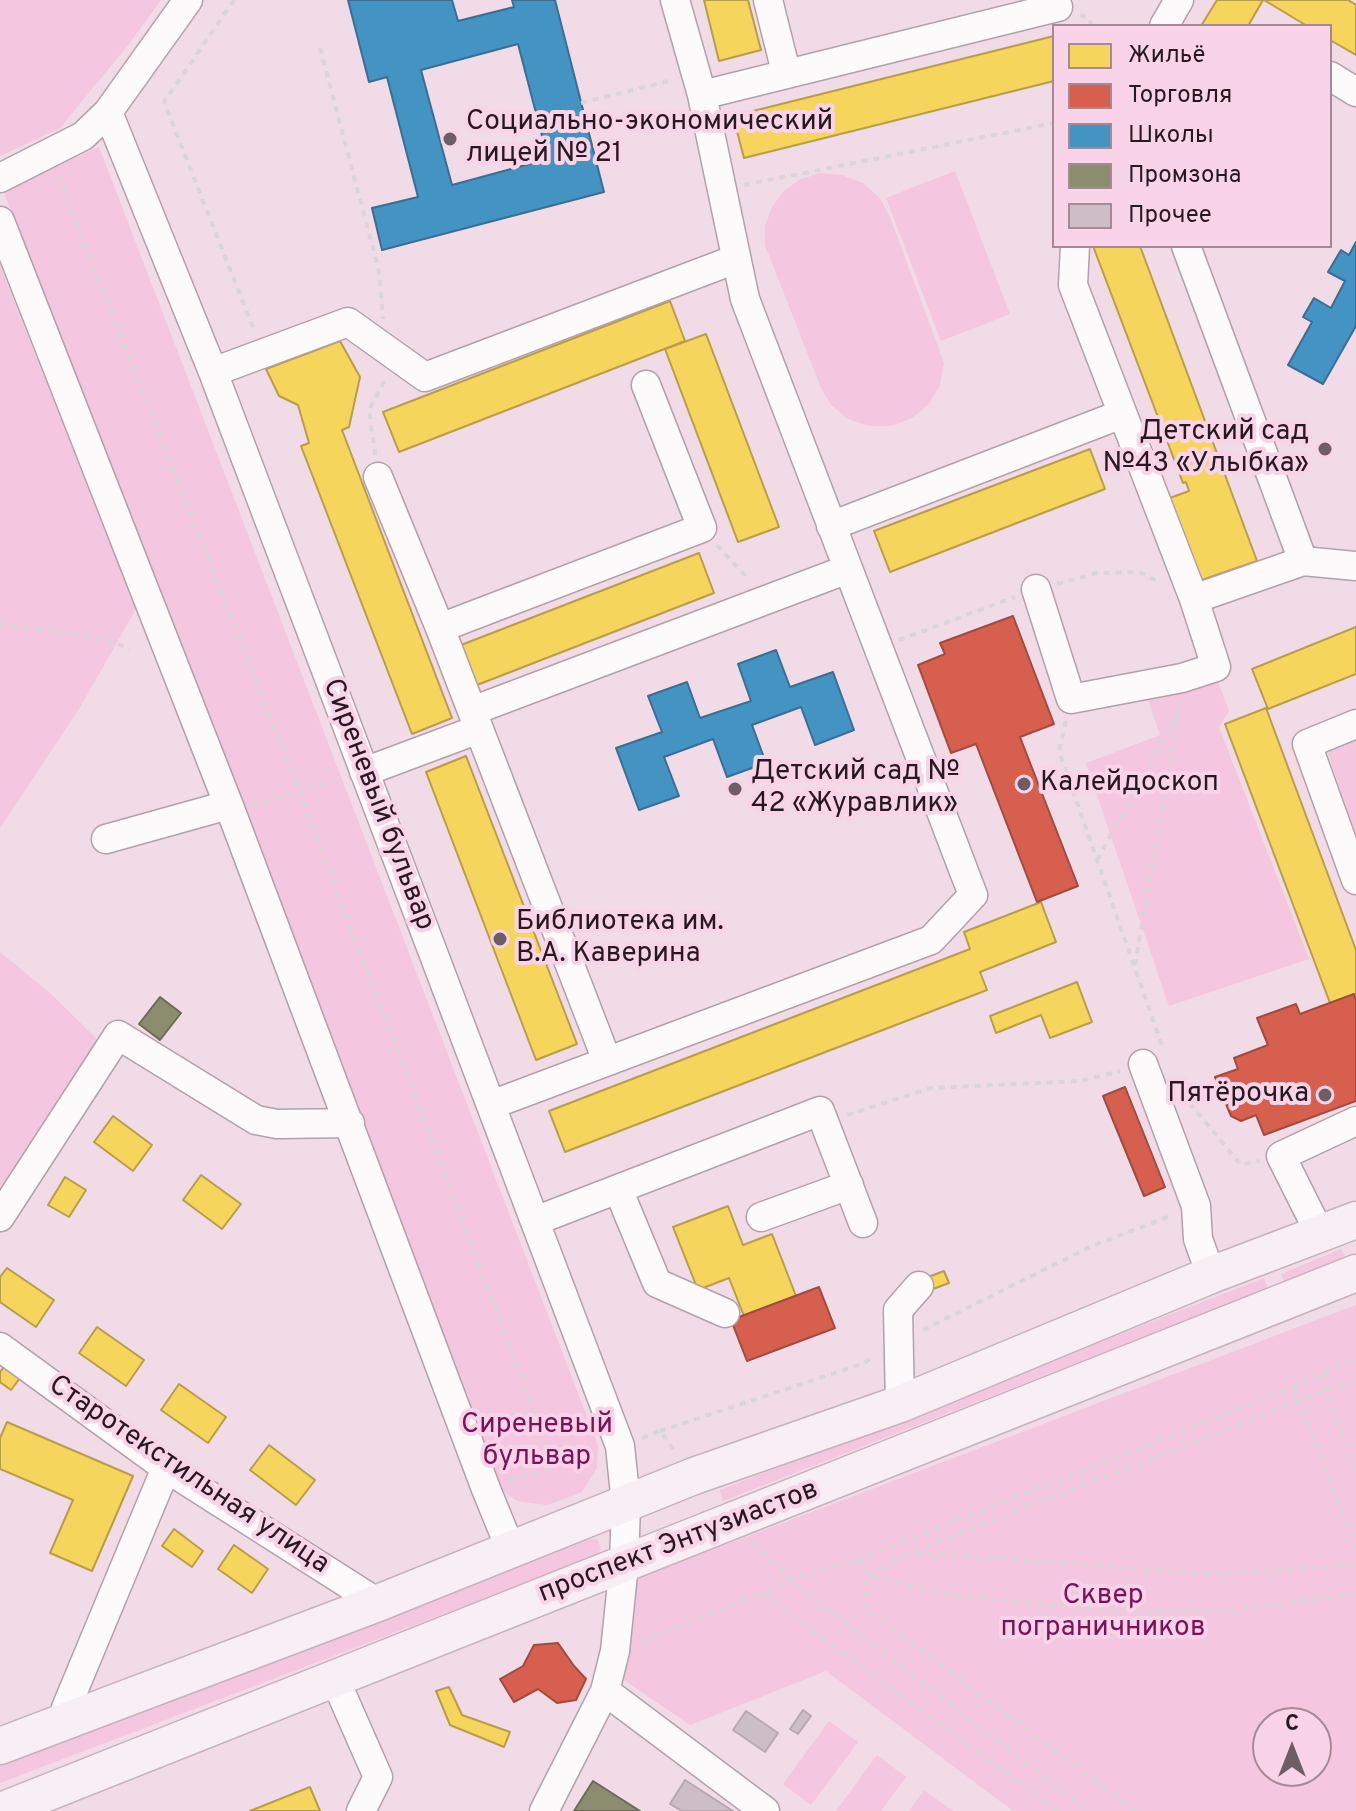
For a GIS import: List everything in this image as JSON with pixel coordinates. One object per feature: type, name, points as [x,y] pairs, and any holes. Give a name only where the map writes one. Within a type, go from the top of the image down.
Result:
[{"type":"main road","name":"проспект Энтузиастов","points":[[0,1746],[378,1603],[694,1476],[900,1404],[1211,1275],[1356,1220]]},
{"type":"main road","name":"проспект Энтузиастов","points":[[1,1811],[1356,1273]]},
{"type":"street","points":[[0,178],[83,136],[108,112],[188,0]]},
{"type":"street","points":[[491,1105],[931,940],[973,895],[745,299],[700,84],[675,0]]},
{"type":"street","points":[[768,0],[786,72]]},
{"type":"street","points":[[1165,24],[1179,0]]},
{"type":"street","points":[[700,84],[786,72],[1058,7]]},
{"type":"street","points":[[1332,77],[1356,92]]},
{"type":"street","name":"Сиреневый бульвар","points":[[108,112],[213,372],[620,1446],[626,1504],[624,1564],[615,1651],[605,1691],[544,1811]]},
{"type":"street","points":[[0,221],[230,808],[510,1548]]},
{"type":"street","points":[[1036,589],[1071,699],[1182,678],[1216,667],[1194,599],[1073,285],[1075,248]]},
{"type":"street","points":[[1187,248],[1303,561]]},
{"type":"street","points":[[213,372],[348,322],[425,377],[736,259]]},
{"type":"street","points":[[440,628],[702,528],[646,385]]},
{"type":"street","points":[[831,526],[1122,414]]},
{"type":"street","points":[[378,477],[440,628],[607,1061]]},
{"type":"street","points":[[1194,599],[1303,561],[1356,566]]},
{"type":"street","points":[[364,772],[475,720],[848,569]]},
{"type":"street","points":[[1356,724],[1307,744],[1356,880]]},
{"type":"street","points":[[106,839],[230,808]]},
{"type":"street","points":[[0,1217],[118,1035],[256,1120],[277,1124],[350,1123]]},
{"type":"street","points":[[1154,1060],[1196,1206],[1198,1239],[1211,1275]]},
{"type":"street","points":[[535,1221],[820,1111],[863,1223]]},
{"type":"street","points":[[1320,1234],[1281,1156],[1356,1121]]},
{"type":"street","points":[[761,1217],[849,1185]]},
{"type":"street","points":[[618,1189],[657,1283],[725,1313]]},
{"type":"street","points":[[900,1404],[898,1310],[919,1286]]},
{"type":"street","name":"Старотекстильная улица","points":[[0,1347],[166,1468],[378,1603]]},
{"type":"street","points":[[72,1717],[66,1708],[166,1468]]},
{"type":"street","points":[[334,1677],[378,1777],[361,1811]]},
{"type":"street","points":[[605,1691],[765,1811]]},
{"type":"path","points":[[234,0],[164,102],[263,353]]},
{"type":"path","points":[[320,48],[379,271],[392,353],[369,410],[378,477]]},
{"type":"path","points":[[581,103],[700,84]]},
{"type":"path","points":[[722,189],[1052,123]]},
{"type":"path","points":[[49,153],[299,791],[555,1465]]},
{"type":"path","points":[[702,528],[768,599]]},
{"type":"path","points":[[0,624],[104,639],[130,649]]},
{"type":"path","points":[[1134,967],[1182,678]]},
{"type":"path","points":[[825,1122],[931,1088],[1080,1081],[1154,1060],[1134,967],[1059,751],[1071,699]]},
{"type":"path","points":[[1097,860],[1178,713]]},
{"type":"path","points":[[230,808],[364,772]]},
{"type":"path","points":[[1175,1086],[1241,1165],[1281,1156]]},
{"type":"path","points":[[660,1431],[862,1364],[941,1319],[1092,1246],[1196,1206]]},
{"type":"path","points":[[615,1651],[762,1593],[789,1579],[856,1560],[1294,1386],[1356,1358]]},
{"type":"path","points":[[1324,1373],[1326,1391],[1356,1471]]},
{"type":"path","points":[[1135,1811],[867,1609],[865,1583],[870,1576],[914,1551],[1356,1379]]},
{"type":"path","points":[[1294,1386],[1356,1549]]},
{"type":"path","points":[[733,1522],[789,1579],[1088,1811]]},
{"type":"path","points":[[914,1551],[1210,1574],[1356,1565]]},
{"type":"path","points":[[856,1560],[870,1576],[953,1595],[1127,1612],[1219,1611],[1356,1594]]},
{"type":"path","points":[[762,1593],[1058,1811]]},
{"type":"green space","points":[[0,0],[161,0],[60,128],[0,156]]},
{"type":"green space","name":"Сиреневый бульвар","points":[[99,147],[598,1445],[597,1468],[582,1492],[547,1505],[517,1501],[494,1485],[3,190]]},
{"type":"green space","points":[[955,171],[1010,314],[941,341],[886,198]]},
{"type":"green space","points":[[820,173],[842,175],[863,183],[879,197],[890,217],[944,363],[940,385],[929,404],[912,418],[891,426],[869,426],[848,419],[831,405],[821,388],[765,245],[765,226],[772,207],[783,192],[799,180]]},
{"type":"green space","points":[[0,266],[136,609],[82,704],[0,828]]},
{"type":"green space","points":[[1217,679],[1229,711],[1219,727],[1309,959],[1169,1006],[1086,763],[1160,735],[1148,700]]},
{"type":"green space","points":[[1356,742],[1356,834],[1326,748]]},
{"type":"green space","points":[[0,952],[51,994],[99,1041],[0,1198]]},
{"type":"green space","points":[[1341,1249],[1345,1257],[1285,1283],[1281,1274]]},
{"type":"green space","points":[[1264,1278],[1268,1288],[723,1501],[720,1490]]},
{"type":"green space","name":"Сквер пограничников","points":[[1356,1305],[1356,1811],[1013,1811],[826,1671],[690,1725],[621,1678],[638,1578]]},
{"type":"green space","points":[[589,1539],[597,1539],[601,1549],[598,1555],[0,1783],[0,1762]]},
{"type":"green space","points":[[829,1721],[858,1742],[811,1805],[783,1784]]},
{"type":"green space","points":[[877,1755],[906,1777],[881,1811],[836,1811]]},
{"type":"green space","points":[[924,1790],[953,1811],[909,1811]]},
{"type":"building: Жильё","points":[[704,0],[748,0],[761,50],[719,61]]},
{"type":"building: Жильё","points":[[1217,0],[1263,0],[1249,24],[1202,24]]},
{"type":"building: Жильё","points":[[1264,0],[1348,0],[1356,5],[1356,55],[1332,41],[1332,24],[1304,24]]},
{"type":"building: Жильё","points":[[1052,36],[1052,81],[744,158],[733,116]]},
{"type":"building: Жильё","points":[[1094,248],[1141,248],[1257,561],[1196,582],[1167,499],[1189,491],[1186,482],[1183,483]]},
{"type":"building: Жильё","points":[[670,301],[685,341],[399,452],[383,412]]},
{"type":"building: Жильё","points":[[706,334],[779,527],[738,542],[665,349]]},
{"type":"building: Жильё","points":[[340,341],[360,377],[349,427],[342,430],[452,718],[412,734],[301,446],[309,443],[298,405],[279,396],[266,369]]},
{"type":"building: Жильё","points":[[1090,449],[1105,489],[890,572],[874,531]]},
{"type":"building: Жильё","points":[[699,553],[714,593],[477,685],[461,645]]},
{"type":"building: Жильё","points":[[1356,627],[1356,674],[1268,709],[1252,669]]},
{"type":"building: Жильё","points":[[1266,708],[1356,950],[1356,994],[1330,1003],[1225,724]]},
{"type":"building: Жильё","points":[[466,756],[577,1044],[536,1060],[426,772]]},
{"type":"building: Жильё","points":[[1041,902],[1056,942],[980,972],[987,990],[565,1152],[549,1111],[970,949],[964,932]]},
{"type":"building: Жильё","points":[[1077,982],[1092,1022],[1050,1038],[1041,1015],[996,1033],[990,1016]]},
{"type":"building: Жильё","points":[[113,1116],[152,1145],[133,1171],[94,1142]]},
{"type":"building: Жильё","points":[[201,1175],[241,1204],[222,1229],[183,1200]]},
{"type":"building: Жильё","points":[[65,1177],[86,1190],[69,1217],[48,1205]]},
{"type":"building: Жильё","points":[[728,1206],[743,1245],[772,1234],[796,1296],[744,1316],[729,1278],[698,1290],[673,1227]]},
{"type":"building: Жильё","points":[[7,1268],[54,1300],[36,1327],[0,1302],[0,1277]]},
{"type":"building: Жильё","points":[[944,1271],[949,1283],[928,1291],[923,1279]]},
{"type":"building: Жильё","points":[[97,1327],[144,1360],[126,1386],[79,1353]]},
{"type":"building: Жильё","points":[[4,1367],[20,1378],[11,1390],[0,1382],[0,1372]]},
{"type":"building: Жильё","points":[[179,1384],[226,1417],[208,1443],[161,1410]]},
{"type":"building: Жильё","points":[[7,1422],[133,1476],[92,1571],[50,1553],[73,1500],[0,1469],[0,1438]]},
{"type":"building: Жильё","points":[[269,1445],[315,1480],[296,1505],[250,1470]]},
{"type":"building: Жильё","points":[[174,1529],[203,1551],[192,1567],[162,1546]]},
{"type":"building: Жильё","points":[[234,1545],[268,1569],[252,1593],[218,1569]]},
{"type":"building: Жильё","points":[[449,1687],[462,1715],[510,1732],[504,1747],[450,1725],[436,1691]]},
{"type":"building: Жильё","points":[[310,1787],[320,1811],[250,1811]]},
{"type":"building: Торговля","points":[[1013,616],[1054,724],[1020,737],[1078,886],[1037,902],[976,744],[951,753],[918,665],[945,654],[940,643]]},
{"type":"building: Торговля","points":[[1354,994],[1356,1101],[1264,1135],[1256,1115],[1241,1121],[1231,1116],[1215,1077],[1238,1069],[1234,1058],[1268,1045],[1257,1018],[1296,1004],[1300,1014]]},
{"type":"building: Торговля","points":[[1125,1087],[1165,1187],[1144,1196],[1103,1096]]},
{"type":"building: Торговля","points":[[819,1287],[835,1328],[747,1361],[731,1320]]},
{"type":"building: Торговля","points":[[558,1643],[586,1679],[576,1700],[557,1703],[538,1689],[514,1702],[500,1679],[523,1666],[534,1645]]},
{"type":"building: Школы","points":[[348,0],[452,0],[458,21],[514,7],[512,0],[555,0],[604,192],[382,250],[372,208],[418,197],[387,77],[369,82]],"holes":[[[518,44],[548,159],[452,185],[421,70]]]},
{"type":"building: Школы","points":[[1356,242],[1356,326],[1323,384],[1288,365],[1312,322],[1303,317],[1314,298],[1331,308],[1345,281],[1328,272],[1341,250],[1349,255]]},
{"type":"building: Школы","points":[[776,650],[790,687],[833,672],[854,730],[815,745],[801,707],[752,725],[766,763],[727,777],[713,739],[664,757],[679,796],[639,810],[616,748],[662,732],[648,696],[687,682],[700,718],[751,701],[738,664]]},
{"type":"building: Промзона","points":[[160,997],[181,1013],[160,1040],[139,1024]]},
{"type":"building: Промзона","points":[[593,1781],[640,1811],[574,1811]]},
{"type":"building: Прочее","points":[[803,1710],[811,1716],[798,1734],[790,1729]]},
{"type":"building: Прочее","points":[[746,1711],[778,1733],[765,1752],[733,1730]]},
{"type":"building: Прочее","points":[[685,1780],[733,1811],[682,1811],[670,1804]]},
{"type":"place","name":"Социально-экономический лицей № 21","points":[[450,139]]},
{"type":"place","name":"Детский сад №43 «Улыбка»","points":[[1325,449]]},
{"type":"place","name":"Калейдоскоп","points":[[1024,784]]},
{"type":"place","name":"Детский сад № 42 «Журавлик»","points":[[735,789]]},
{"type":"place","name":"Библиотека им. В.А. Каверина","points":[[500,939]]},
{"type":"place","name":"Пятёрочка","points":[[1325,1095]]}]
